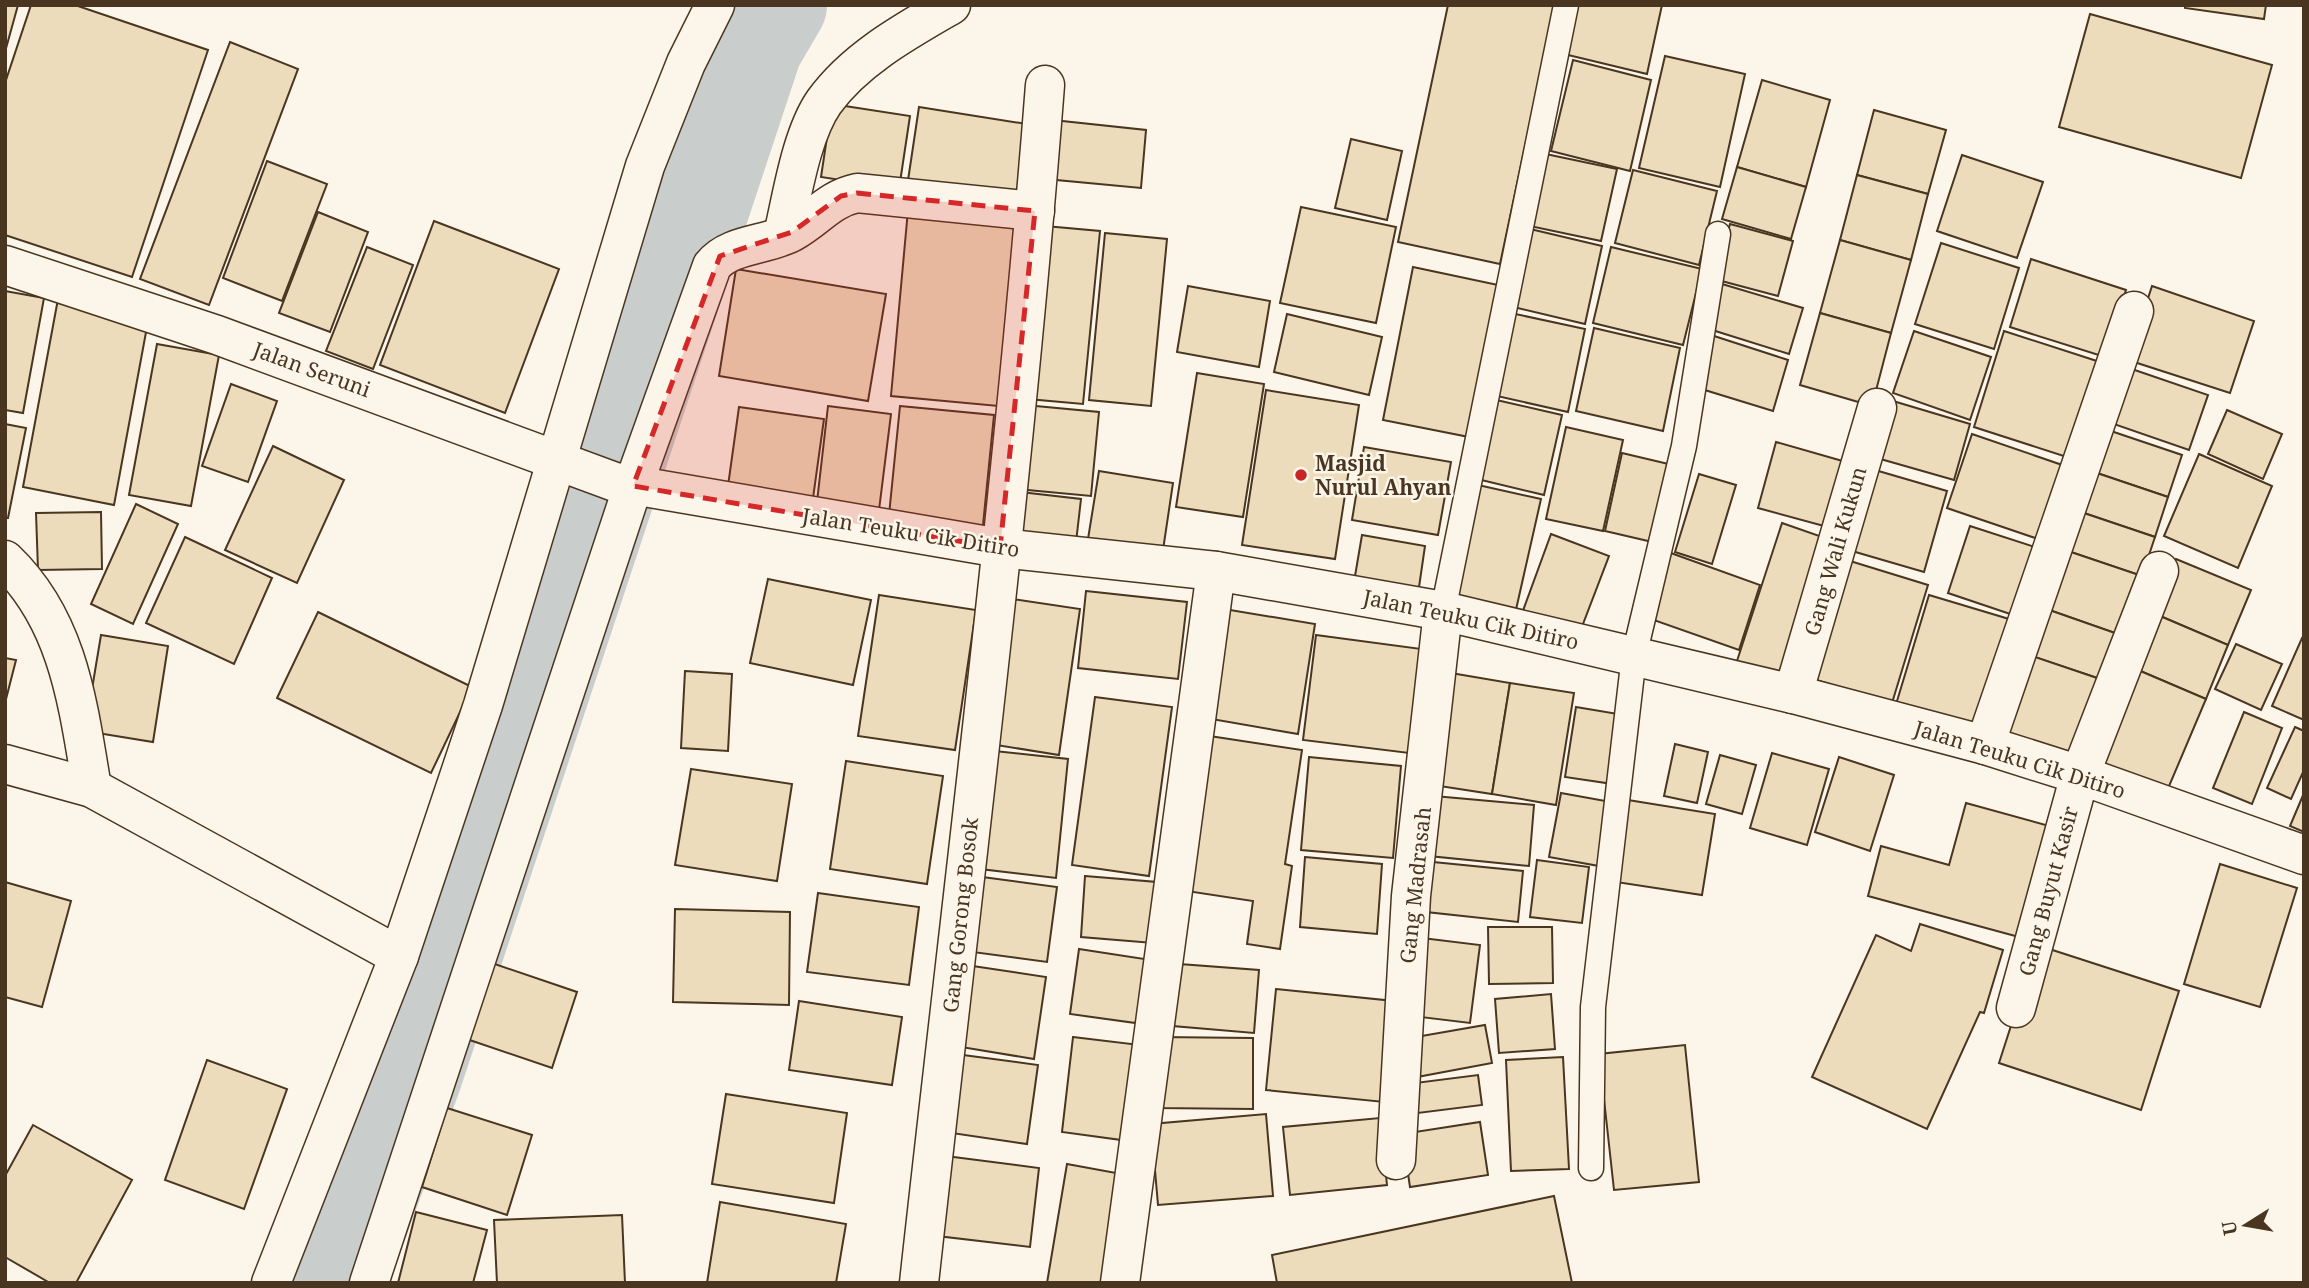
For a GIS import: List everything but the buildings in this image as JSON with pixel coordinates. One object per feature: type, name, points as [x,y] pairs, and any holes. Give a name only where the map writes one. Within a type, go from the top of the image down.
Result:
[{"type":"street","points":[[271,1283],[399,956],[564,461],[589,359],[645,166],[685,63],[715,5]]},
{"type":"street","points":[[783,236],[805,149],[823,103],[881,48],[951,5]]},
{"type":"street","name":"Gang Gorong Bosok","points":[[919,1283],[1000,548],[1035,211],[1045,85]]},
{"type":"street","points":[[369,1283],[624,484],[712,266],[724,254],[783,236],[841,196],[857,193],[1035,211]]},
{"type":"street","name":"Jalan Seruni","points":[[5,265],[217,335],[624,484]]},
{"type":"street","points":[[1985,745],[2134,310]]},
{"type":"street","name":"Gang Wali Kukun","points":[[1793,694],[1877,408]]},
{"type":"street","name":"Jalan Teuku Cik Ditiro","points":[[624,484],[1000,548],[1216,571],[1443,611],[1793,694],[1985,745],[2080,775],[2304,855]]},
{"type":"street","points":[[5,560],[24,578],[62,642],[73,679],[92,788]]},
{"type":"street","points":[[1120,1283],[1216,571]]},
{"type":"street","name":"Gang Buyut Kasir","points":[[2016,1008],[2080,775],[2159,571]]},
{"type":"street","name":"Gang Madrasah","points":[[1396,1160],[1411,896],[1443,611]]},
{"type":"street","points":[[5,764],[92,788],[399,956]]},
{"type":"lane","points":[[1443,611],[1566,5]]},
{"type":"lane","points":[[1591,1168],[1593,1007],[1634,656],[1684,446],[1718,234]]},
{"type":"highlighted area","points":[[857,193],[1035,211],[1000,548],[633,486],[720,256],[792,232],[841,196]]},
{"type":"waterway","points":[[338,1283],[414,1076],[755,46],[779,5]]},
{"type":"place","name":"Masjid Nurul Ahyan","points":[[1301,475]]}]
